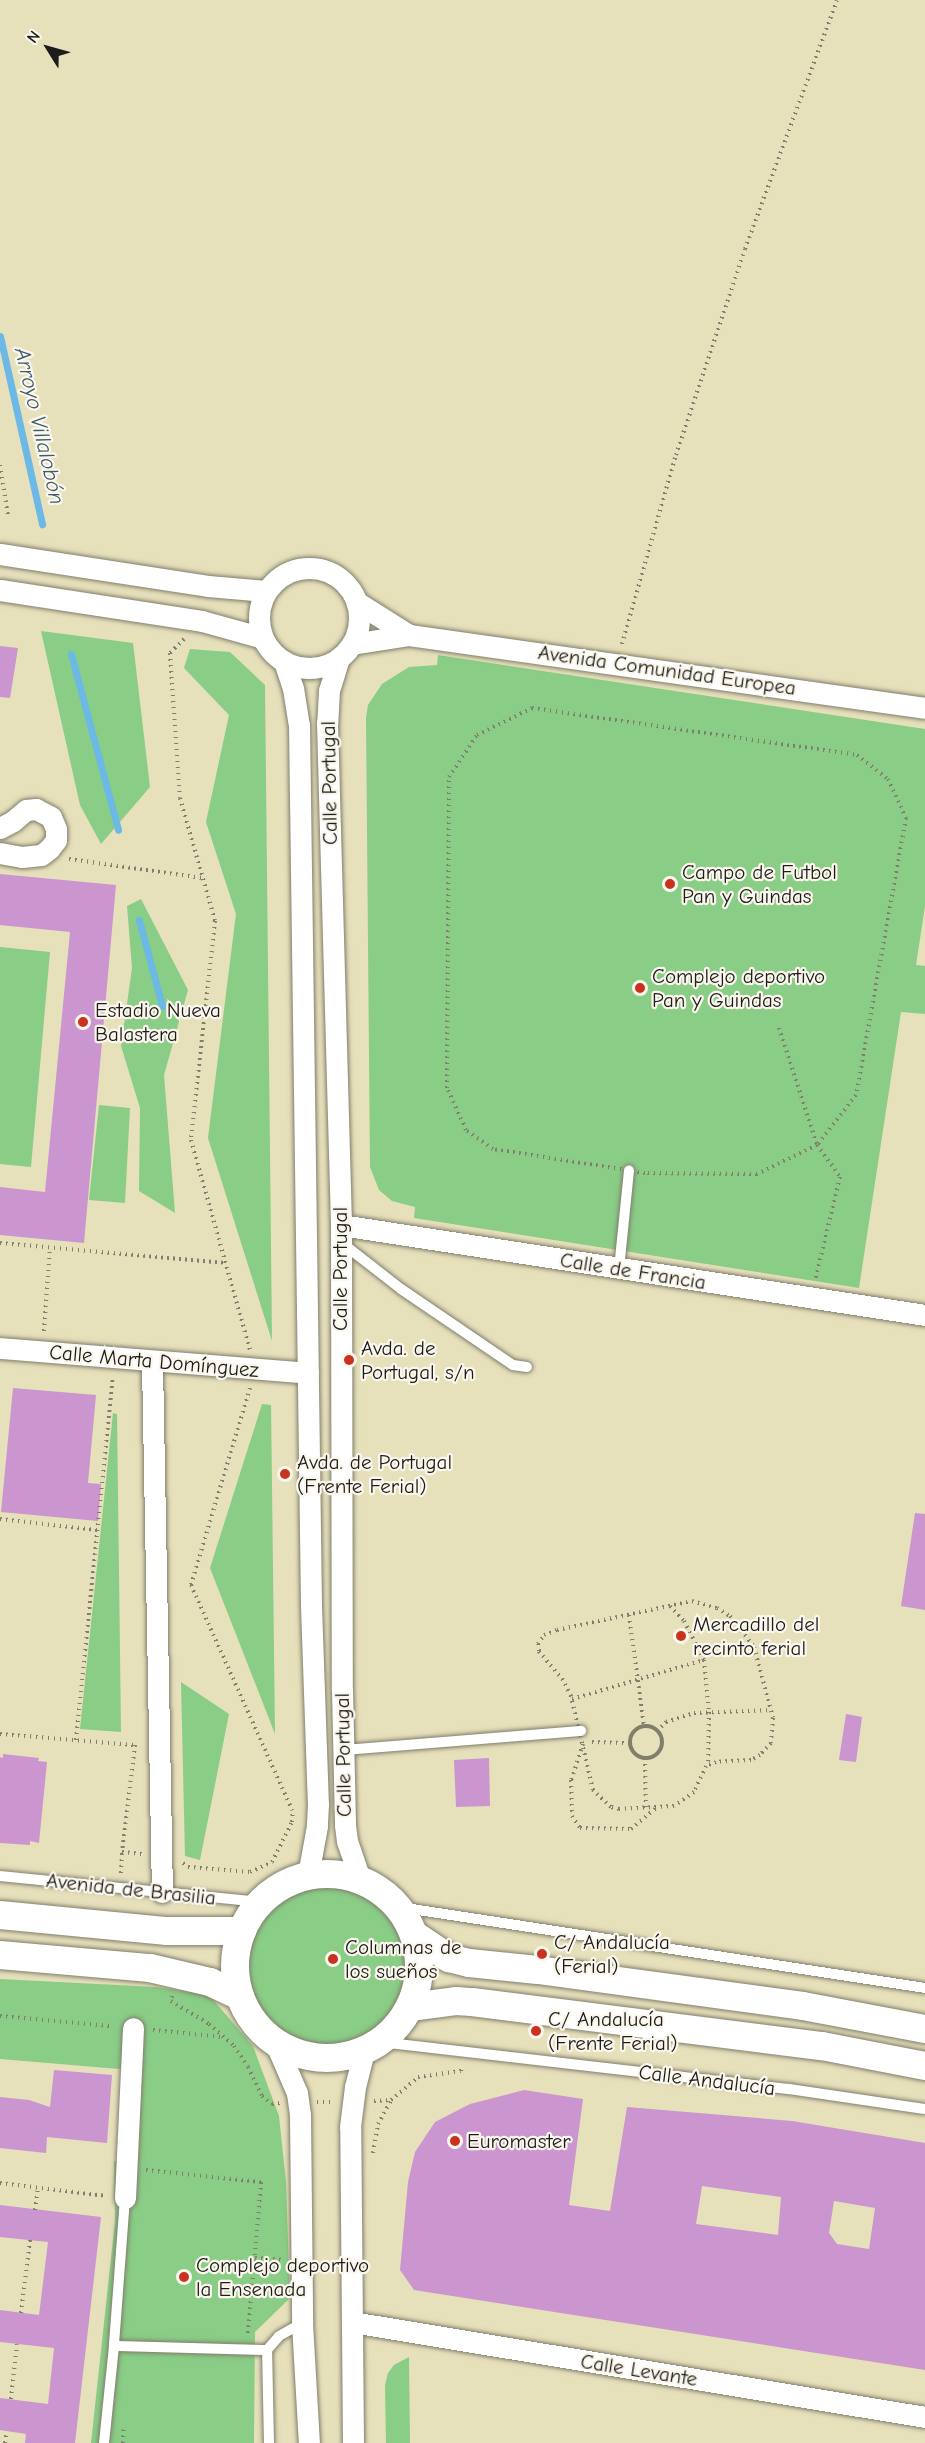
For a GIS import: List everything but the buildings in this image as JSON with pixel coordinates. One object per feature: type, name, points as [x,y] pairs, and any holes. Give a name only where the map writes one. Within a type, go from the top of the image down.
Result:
[{"type":"main road","points":[[337,1874],[360,1879],[382,1890],[399,1907],[416,1936],[420,1973],[410,2007],[373,2047],[325,2059],[298,2054],[275,2043],[254,2022],[240,1996],[235,1957],[242,1931],[261,1902],[285,1884],[308,1875],[337,1874]]},
{"type":"main road","name":"Avenida de Brasilia","points":[[0,1914],[167,1931],[242,1931]]},
{"type":"main road","points":[[416,1936],[449,1958],[469,1963],[538,1970],[803,2006],[925,2029]]},
{"type":"main road","points":[[0,1955],[150,1968],[210,1982],[240,1996]]},
{"type":"main road","points":[[410,2007],[456,2001],[472,2002],[822,2046],[925,2066]]},
{"type":"street","points":[[0,554],[208,586],[266,591]]},
{"type":"street","points":[[313,567],[328,571],[341,578],[358,603],[358,631],[346,651],[326,665],[312,668],[297,667],[284,661],[272,651],[263,638],[259,614],[266,591],[286,572],[313,567]]},
{"type":"street","points":[[0,590],[202,621],[263,638]]},
{"type":"street","name":"Avenida Comunidad Europea","points":[[358,603],[409,634]]},
{"type":"street","name":"Avenida Comunidad Europea","points":[[346,651],[409,634],[925,708]]},
{"type":"street","name":"Calle Portugal","points":[[346,651],[329,690],[327,723],[341,1233],[343,1750],[347,1841],[360,1879]]},
{"type":"street","name":"Calle Portugal","points":[[284,661],[293,688],[299,724],[317,1826],[308,1875]]},
{"type":"street","points":[[0,828],[26,810],[36,809],[51,818],[56,830],[56,840],[41,855],[22,857],[0,853]]},
{"type":"street","name":"Calle de Francia","points":[[341,1233],[620,1269],[925,1315]]},
{"type":"street","name":"Calle Marta Domínguez","points":[[0,1348],[152,1363],[308,1373]]},
{"type":"street","points":[[152,1363],[162,1892]]},
{"type":"street","points":[[125,2198],[133,2028]]},
{"type":"street","points":[[275,2043],[297,2093],[298,2102],[302,2323],[309,2443]]},
{"type":"street","points":[[353,2443],[350,2127],[355,2087],[373,2047]]},
{"type":"street","name":"Calle Levante","points":[[352,2322],[925,2417]]},
{"type":"lane","points":[[620,1269],[629,1171]]},
{"type":"lane","points":[[341,1233],[401,1289],[513,1365],[527,1367]]},
{"type":"lane","points":[[343,1750],[582,1737]]},
{"type":"lane","name":"Avenida de Brasilia","points":[[0,1876],[120,1886],[261,1902]]},
{"type":"lane","points":[[399,1907],[925,1988]]},
{"type":"lane","name":"Calle Andalucía","points":[[373,2047],[777,2088],[925,2109]]},
{"type":"lane","points":[[104,2443],[125,2198]]},
{"type":"lane","points":[[269,2443],[267,2350],[279,2336],[302,2323]]},
{"type":"lane","points":[[114,2346],[267,2350]]},
{"type":"path","points":[[617,663],[680,444],[744,249],[837,0]]},
{"type":"path","points":[[0,465],[8,516]]},
{"type":"path","points":[[122,1852],[176,1856],[188,1867],[250,1872],[272,1862],[292,1822],[292,1810],[191,1585],[256,1370],[191,1140],[215,921],[180,798],[170,653],[202,621]]},
{"type":"path","points":[[532,708],[857,755],[888,779],[906,818],[855,1095],[818,1145],[757,1174],[645,1173],[493,1149],[466,1130],[447,1088],[449,777],[477,735],[532,708]]},
{"type":"path","points":[[41,855],[203,878]]},
{"type":"path","points":[[779,1028],[818,1145],[840,1177],[811,1298]]},
{"type":"path","points":[[0,1244],[225,1263]]},
{"type":"path","points":[[42,1352],[50,1248]]},
{"type":"path","points":[[76,1740],[115,1359]]},
{"type":"path","points":[[0,1519],[97,1530]]},
{"type":"path","points":[[670,1606],[684,1621],[704,1660],[709,1712],[708,1765],[700,1784],[689,1798],[674,1806],[619,1809],[603,1803],[593,1791],[572,1699],[563,1680],[539,1652],[538,1644],[544,1635],[629,1615],[692,1601],[717,1608],[730,1616],[745,1633],[758,1657],[771,1710],[774,1734],[765,1751],[751,1760],[708,1765]]},
{"type":"path","points":[[629,1615],[644,1726]]},
{"type":"path","points":[[572,1699],[704,1660]]},
{"type":"path","points":[[657,1731],[666,1722],[678,1717],[709,1712],[771,1710]]},
{"type":"path","points":[[644,1726],[657,1731],[662,1740],[659,1750],[652,1757],[645,1758],[636,1755],[630,1743],[635,1730],[644,1726]]},
{"type":"path","points":[[0,1734],[135,1745],[120,1886]]},
{"type":"path","points":[[582,1737],[630,1743]]},
{"type":"path","points":[[582,1737],[572,1780],[572,1816],[580,1828],[631,1829],[656,1808]]},
{"type":"path","points":[[645,1758],[646,1808]]},
{"type":"path","points":[[292,1810],[317,1826]]},
{"type":"path","points":[[140,2169],[261,2182],[247,2350]]},
{"type":"path","points":[[0,2183],[125,2198]]},
{"type":"path","points":[[35,2210],[38,2188]]},
{"type":"path","points":[[21,2313],[30,2240]]},
{"type":"path","points":[[255,2258],[301,2262]]},
{"type":"path","points":[[11,2399],[17,2344]]},
{"type":"path","points":[[5,2443],[7,2431]]},
{"type":"green space","points":[[41,631],[133,643],[150,787],[101,844],[80,805]]},
{"type":"green space","points":[[190,649],[230,652],[265,685],[272,1341],[208,1138],[236,914],[206,822],[229,715],[184,668]]},
{"type":"green space","name":"Complejo deportivo Pan y Guindas","points":[[438,655],[925,729],[925,906],[916,965],[925,966],[925,1014],[901,1012],[859,1288],[414,1218],[415,1207],[392,1201],[379,1190],[370,1167],[366,718],[368,705],[382,684],[409,667],[437,665]]},
{"type":"green space","points":[[141,899],[188,990],[164,1075],[175,1213],[139,1191],[140,1108],[121,1046],[132,968],[127,906]]},
{"type":"green space","name":"Estadio Nueva Balastera","points":[[0,947],[50,952],[31,1167],[0,1164]]},
{"type":"green space","points":[[99,1105],[130,1108],[125,1203],[89,1200]]},
{"type":"green space","points":[[262,1404],[271,1405],[275,1734],[210,1568]]},
{"type":"green space","points":[[113,1413],[117,1414],[121,1732],[80,1729]]},
{"type":"green space","points":[[181,1682],[229,1714],[200,1860],[185,1856]]},
{"type":"green space","points":[[327,1874],[362,1881],[392,1901],[412,1931],[419,1966],[412,2001],[392,2031],[362,2051],[327,2058],[292,2051],[262,2031],[242,2001],[235,1966],[242,1931],[262,1901],[292,1881]]},
{"type":"green space","points":[[0,1979],[156,1987],[209,1995],[253,2046],[279,2116],[286,2182],[290,2298],[255,2332],[254,2443],[91,2443],[115,2221],[114,2161],[136,2164],[131,2070],[0,2059]]},
{"type":"green space","points":[[409,2357],[410,2443],[386,2443],[385,2385],[388,2373],[394,2365]]},
{"type":"waterway","name":"Arroyo Villalobón","points":[[0,336],[42,524]]},
{"type":"waterway","name":"Arroyo Villalobón","points":[[71,654],[118,830]]},
{"type":"waterway","name":"Arroyo Villalobón","points":[[139,920],[162,1006]]},
{"type":"place","name":"Campo de Futbol Pan y Guindas","points":[[670,884]]},
{"type":"place","name":"Complejo deportivo Pan y Guindas","points":[[640,988]]},
{"type":"place","name":"Estadio Nueva Balastera","points":[[83,1022]]},
{"type":"place","name":"Avda. de Portugal, s/n","points":[[349,1360]]},
{"type":"place","name":"Avda. de Portugal (Frente Ferial)","points":[[285,1474]]},
{"type":"place","name":"Mercadillo del recinto ferial","points":[[681,1636]]},
{"type":"place","name":"C/ Andalucía (Ferial)","points":[[542,1954]]},
{"type":"place","name":"Columnas de los sueños","points":[[333,1959]]},
{"type":"place","name":"C/ Andalucía (Frente Ferial)","points":[[536,2031]]},
{"type":"place","name":"Euromaster","points":[[455,2141]]},
{"type":"place","name":"Complejo deportivo la Ensenada","points":[[184,2277]]}]
